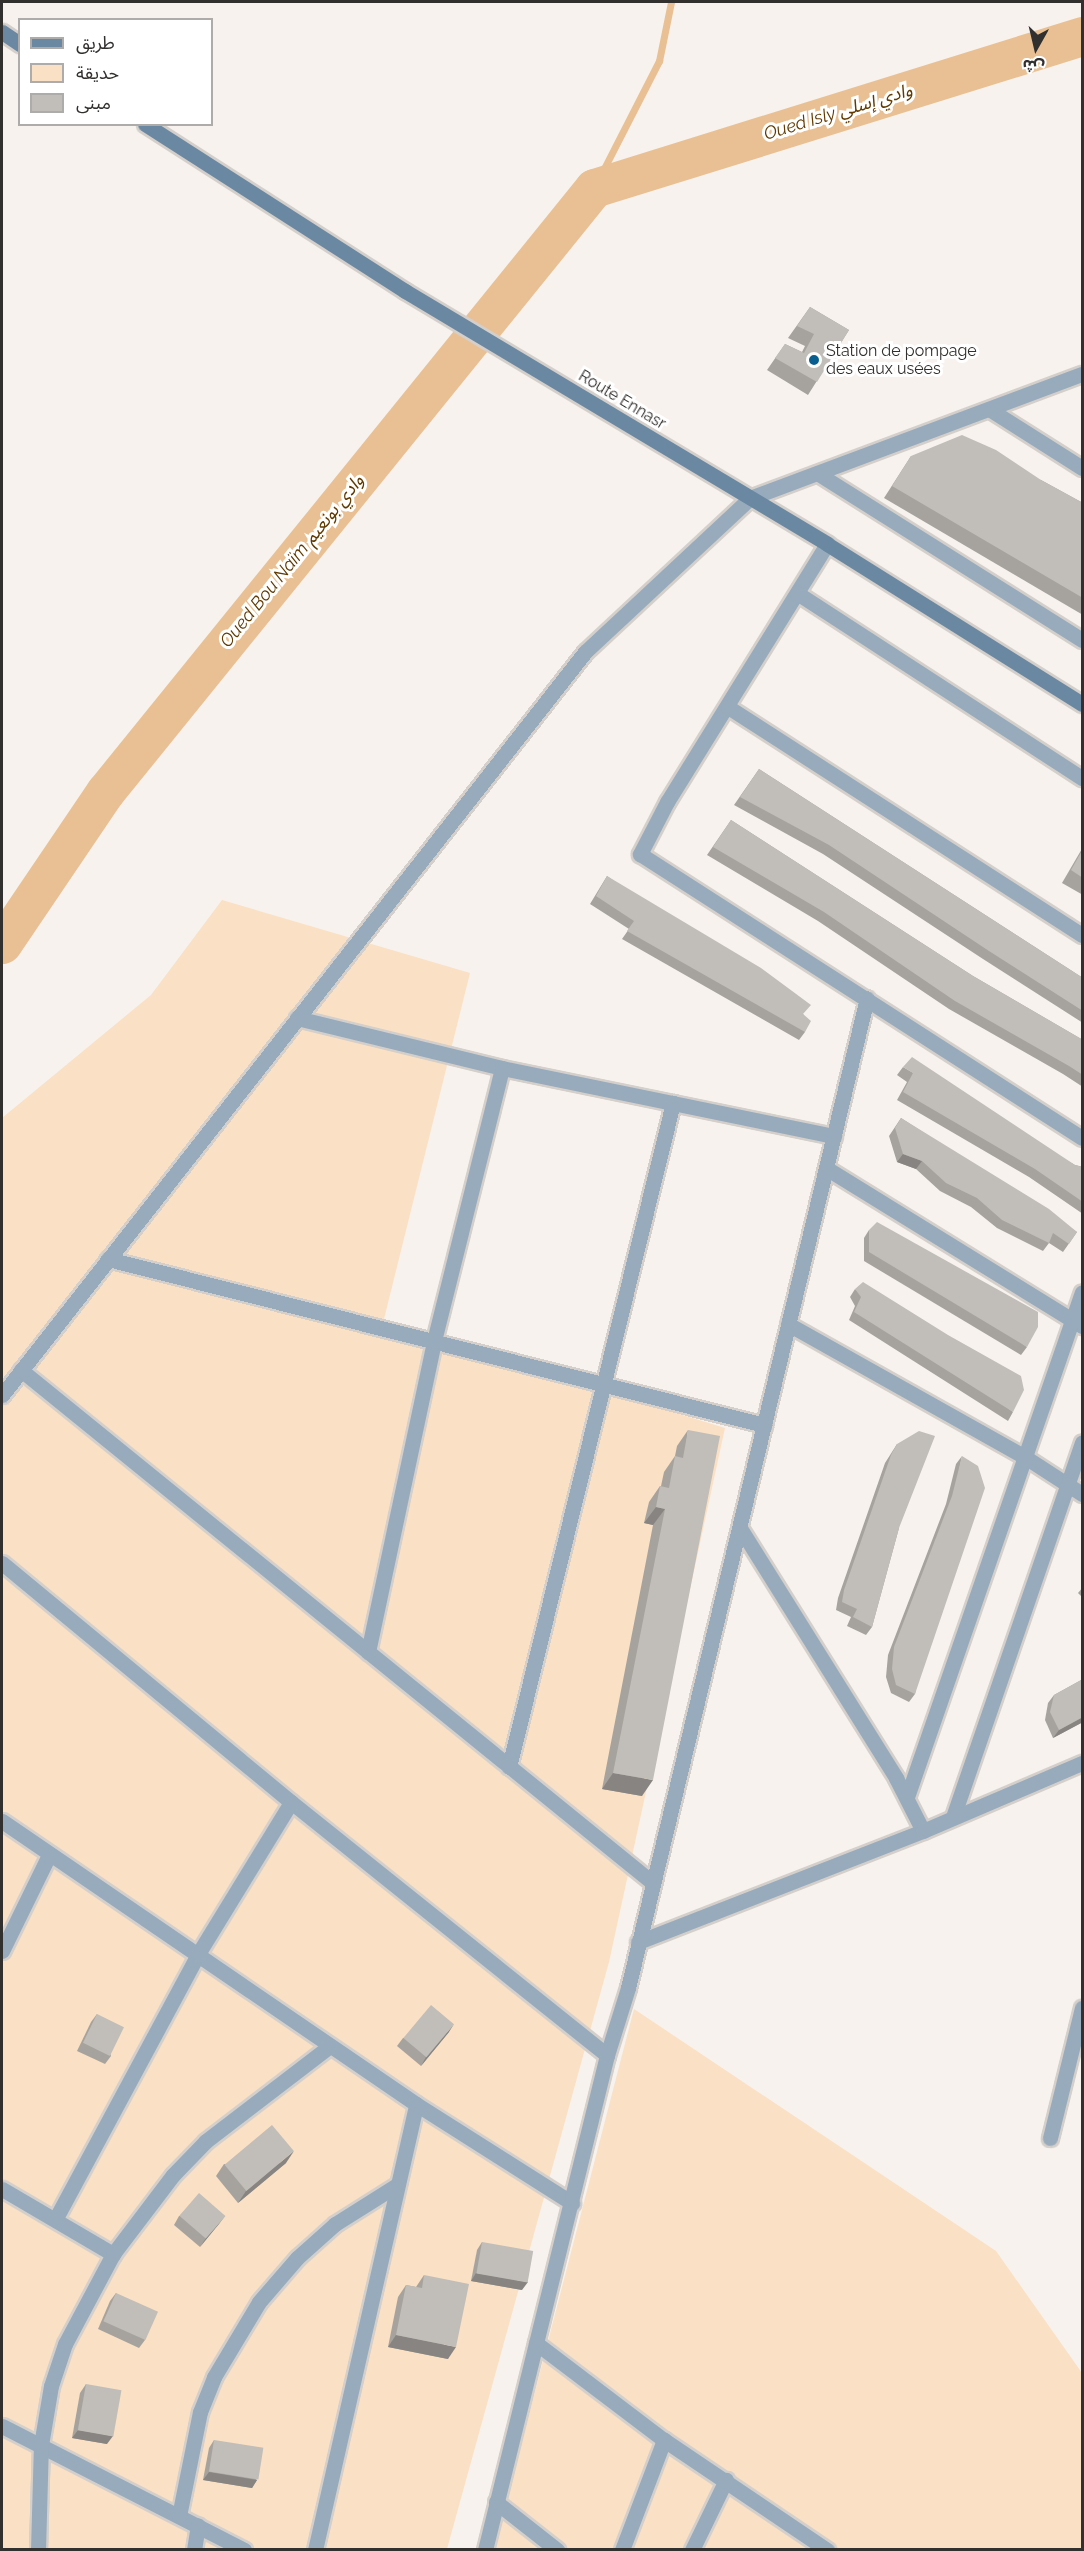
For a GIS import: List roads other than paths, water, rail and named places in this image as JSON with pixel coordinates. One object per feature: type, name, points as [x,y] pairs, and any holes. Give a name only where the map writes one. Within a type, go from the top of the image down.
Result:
[{"type":"main road","points":[[2,32],[18,43]]},
{"type":"main road","name":"Route Ennasr","points":[[148,126],[405,291],[827,544],[1083,704]]},
{"type":"street","points":[[2,1395],[585,652],[750,498],[1083,374]]},
{"type":"street","points":[[989,409],[1083,468]]},
{"type":"street","points":[[817,473],[1083,640]]},
{"type":"street","points":[[827,544],[667,802],[640,854],[1083,1138]]},
{"type":"street","points":[[797,593],[1083,778]]},
{"type":"street","points":[[728,707],[1083,936]]},
{"type":"street","points":[[485,2550],[607,2055],[639,1942],[867,998]]},
{"type":"street","points":[[297,1018],[502,1068],[834,1136]]},
{"type":"street","points":[[368,1652],[434,1341],[502,1068]]},
{"type":"street","points":[[509,1767],[673,1103]]},
{"type":"street","points":[[826,1168],[1078,1322]]},
{"type":"street","points":[[108,1259],[764,1425]]},
{"type":"street","points":[[907,1797],[1024,1457],[1078,1322],[1083,1292]]},
{"type":"street","points":[[788,1324],[1024,1457],[1067,1487],[1083,1494]]},
{"type":"street","points":[[21,1370],[653,1883]]},
{"type":"street","points":[[952,1817],[1083,1443]]},
{"type":"street","points":[[740,1528],[907,1797],[923,1831]]},
{"type":"street","points":[[2,1563],[291,1802],[607,2055]]},
{"type":"street","points":[[639,1942],[923,1831],[1083,1763]]},
{"type":"street","points":[[56,2218],[198,1954],[291,1802]]},
{"type":"street","points":[[2,1821],[416,2104],[572,2204]]},
{"type":"street","points":[[2,1951],[49,1855]]},
{"type":"street","points":[[1050,2138],[1083,2008]]},
{"type":"street","points":[[38,2550],[41,2445],[51,2386],[65,2344],[113,2254],[173,2175],[207,2141],[330,2046]]},
{"type":"street","points":[[315,2550],[416,2104]]},
{"type":"street","points":[[179,2516],[200,2412],[214,2376],[259,2302],[297,2258],[335,2224],[397,2185]]},
{"type":"street","points":[[2,2189],[56,2218],[113,2254]]},
{"type":"street","points":[[536,2343],[664,2440],[827,2550]]},
{"type":"street","points":[[2,2426],[244,2550]]},
{"type":"street","points":[[622,2550],[664,2440]]},
{"type":"street","points":[[692,2550],[726,2480]]},
{"type":"street","points":[[496,2502],[557,2550]]},
{"type":"street","points":[[194,2550],[198,2526]]},
{"type":"waterway","points":[[594,188],[659,61],[671,2]]},
{"type":"waterway","name":"Oued Bou Naïm وادي بونعيم","points":[[2,944],[105,792],[594,188],[1082,36]]},
{"type":"place","name":"Station de pompage des eaux usées","points":[[814,360]]},
{"type":"water label","name":"Oued Isly وادي إسلي","points":[[838,112]]}]
